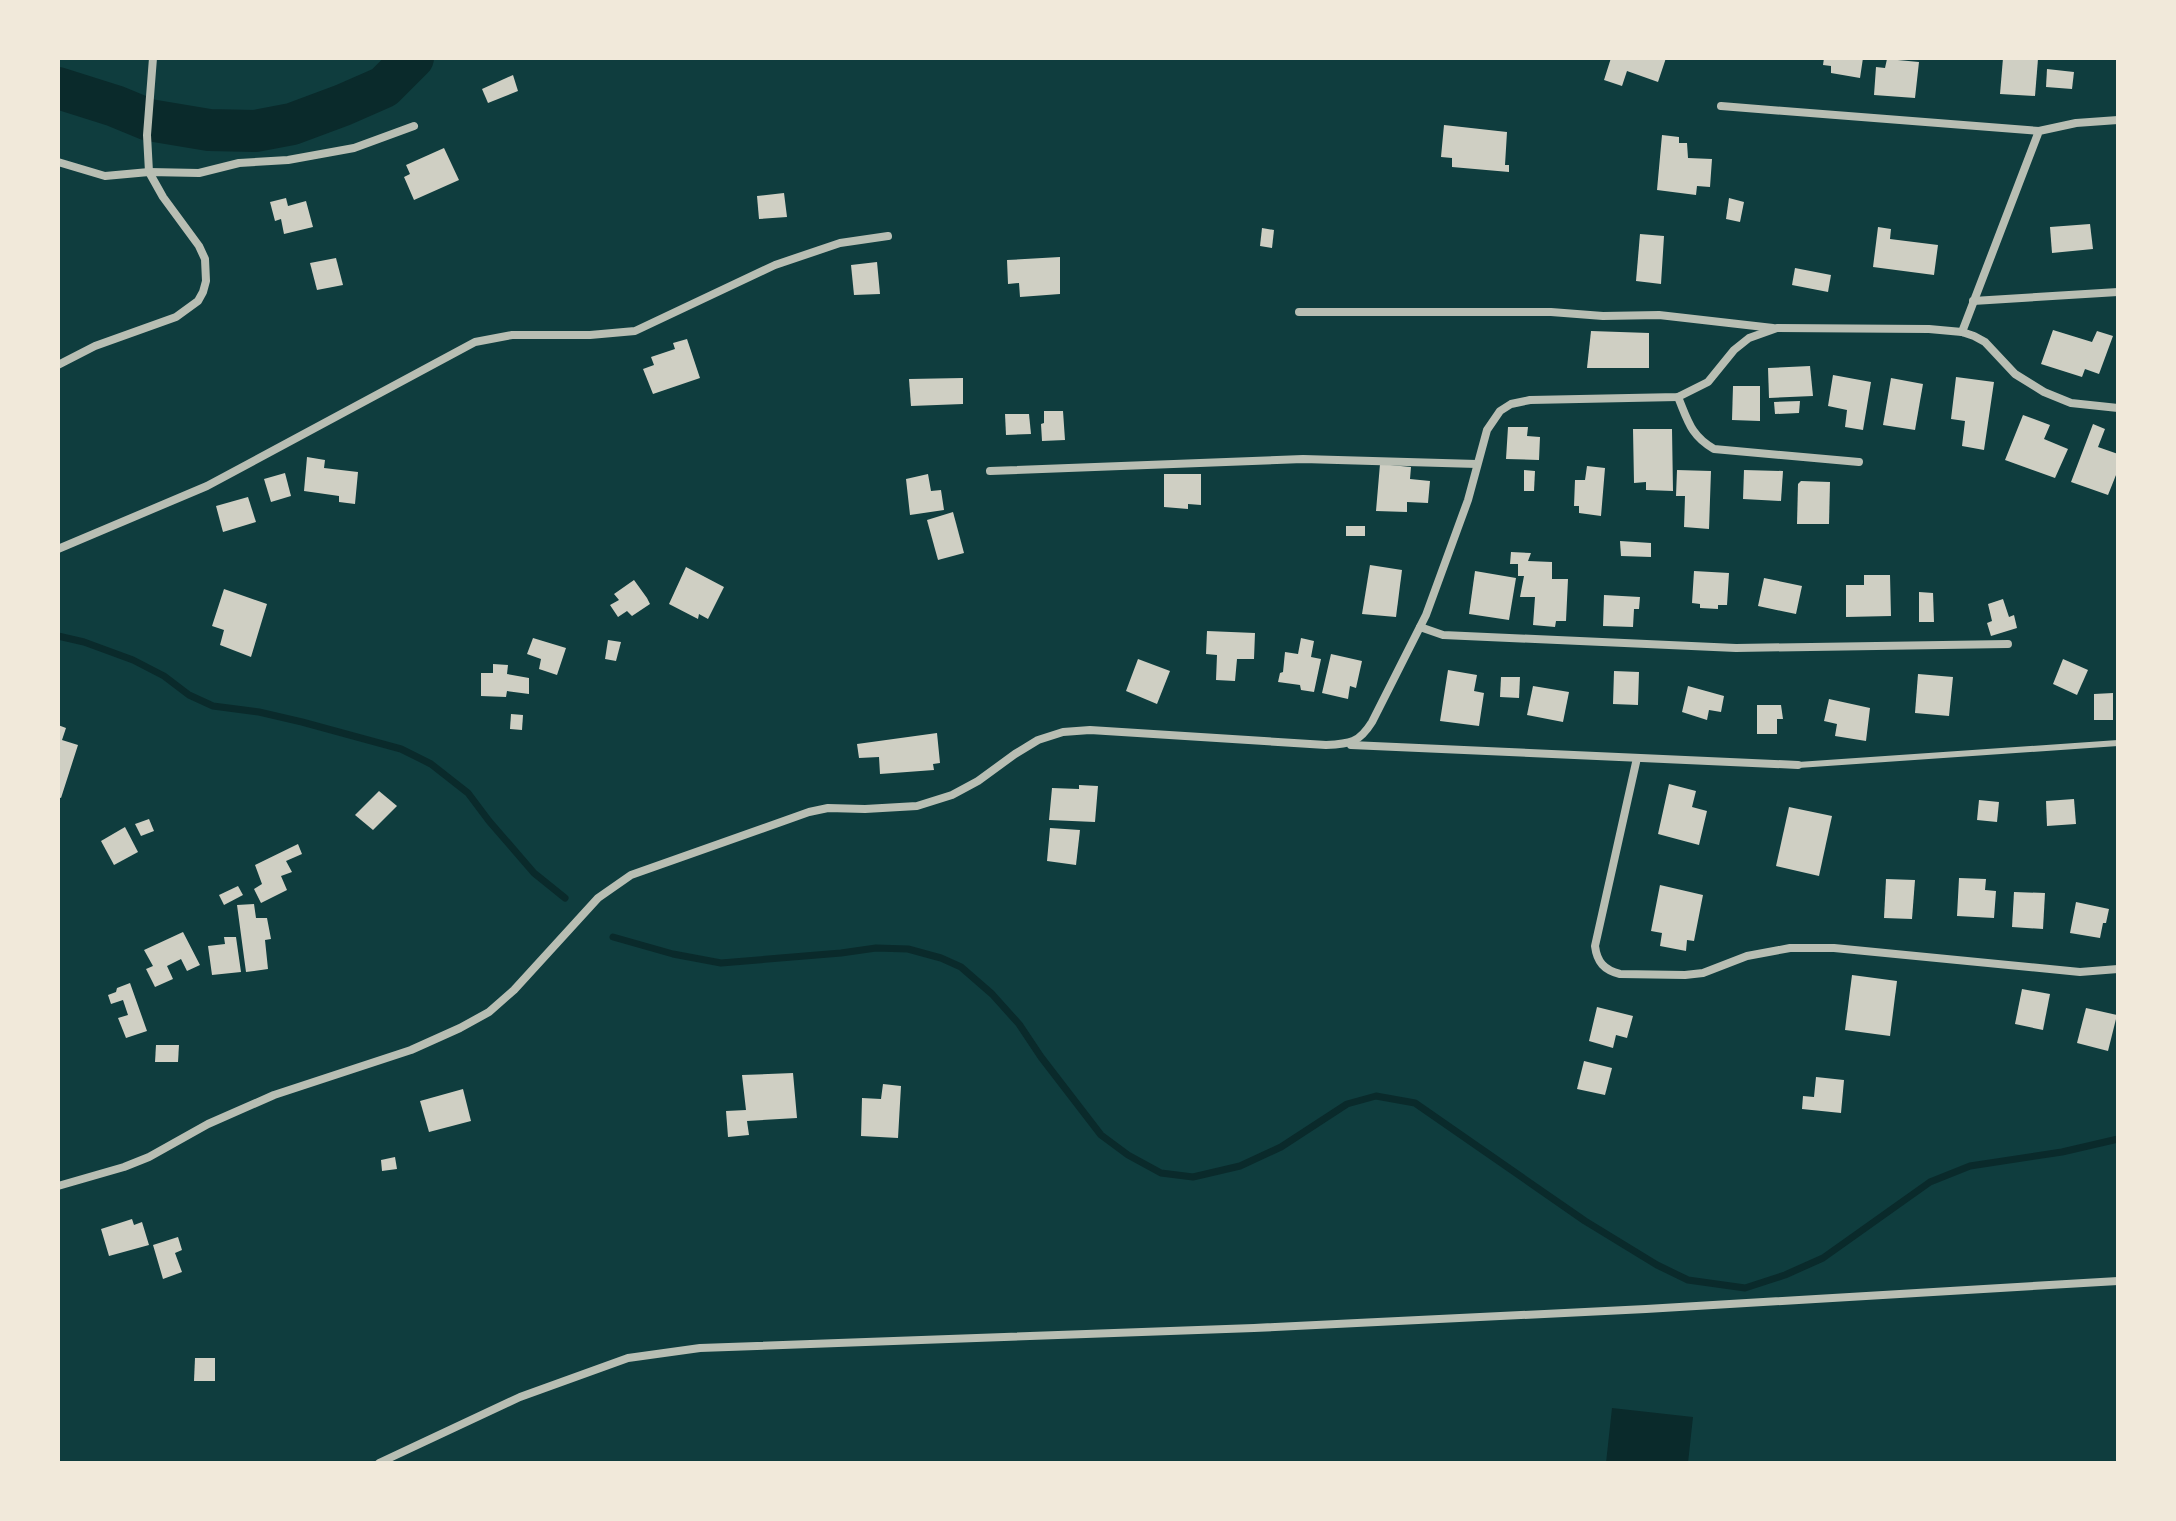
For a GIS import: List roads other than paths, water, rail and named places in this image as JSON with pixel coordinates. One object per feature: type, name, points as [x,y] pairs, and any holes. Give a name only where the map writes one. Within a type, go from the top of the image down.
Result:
[{"type":"street","points":[[58,365],[95,346],[176,317],[198,301],[203,292],[205,259],[149,172],[147,135],[153,58]]},
{"type":"street","points":[[1721,106],[2039,131],[2076,123],[2118,120]]},
{"type":"street","points":[[58,162],[105,176],[149,172],[199,173],[239,163],[288,160],[354,148],[414,126]]},
{"type":"street","points":[[1962,332],[2039,131]]},
{"type":"street","points":[[58,549],[207,486],[475,342],[512,335],[590,335],[635,331],[775,265],[840,243],[888,236]]},
{"type":"street","points":[[1973,301],[2118,292]]},
{"type":"street","points":[[1299,312],[1659,315],[1777,328],[1962,332],[1985,342],[2015,374],[2044,392],[2071,403],[2118,408]]},
{"type":"street","points":[[1344,744],[1356,741],[1365,734],[1426,615],[1463,514],[1487,430],[1500,411],[1511,404],[1530,400],[1678,397],[1708,382],[1734,350],[1749,338],[1777,328]]},
{"type":"street","points":[[1678,397],[1699,441],[1714,449],[1859,462]]},
{"type":"street","points":[[990,471],[1303,459],[1477,464]]},
{"type":"street","points":[[1420,627],[1443,635],[1736,648],[2008,644]]},
{"type":"street","points":[[58,1186],[124,1167],[149,1157],[208,1124],[274,1095],[411,1050],[460,1028],[489,1012],[506,998],[598,898],[631,875],[809,812],[828,808],[917,806],[952,795],[1038,740],[1063,732],[1090,730],[1326,745],[1798,765]]},
{"type":"street","points":[[1637,758],[1595,946],[1601,965],[1611,971],[1620,974],[1703,973],[1747,956],[1790,948],[1834,948],[2080,972],[2118,969]]},
{"type":"street","points":[[379,1463],[520,1397],[628,1358],[700,1348],[1301,1326],[2118,1281]]},
{"type":"lane","points":[[1798,765],[2118,743]]},
{"type":"water","points":[[1612,1408],[1693,1417],[1688,1463],[1606,1463]]},
{"type":"waterway","points":[[58,88],[149,120],[209,130],[255,131],[292,124],[384,87],[413,58]]},
{"type":"waterway","points":[[58,636],[133,660],[164,676],[189,695],[213,706],[302,722],[401,749],[431,764],[468,793],[534,873],[565,898]]},
{"type":"waterway","points":[[613,937],[673,954],[721,963],[876,948],[908,949],[941,958],[961,967],[992,994],[1019,1024],[1101,1135],[1128,1155],[1161,1173],[1193,1177],[1240,1166],[1281,1147],[1347,1104],[1376,1096],[1415,1103],[1585,1221],[1657,1265],[1688,1280],[1745,1288],[1823,1258],[1930,1182],[1970,1166],[2062,1152],[2118,1139]]}]
